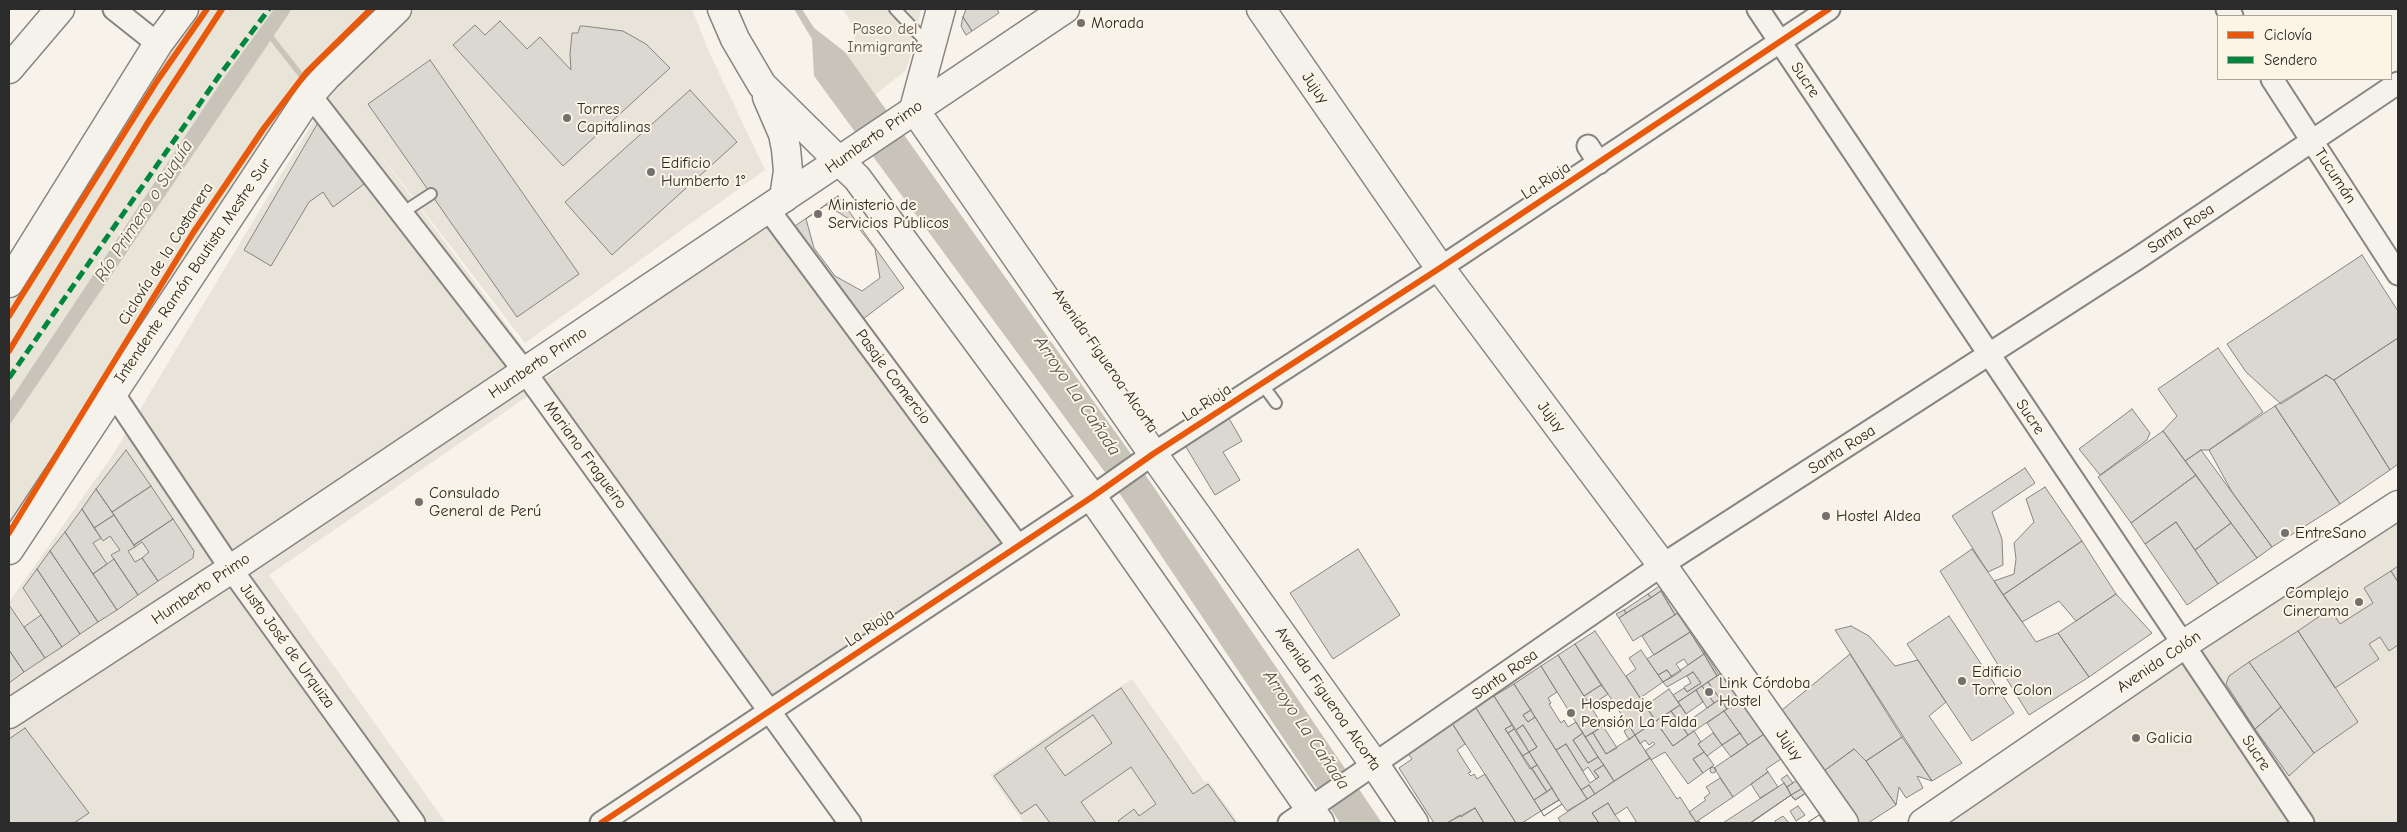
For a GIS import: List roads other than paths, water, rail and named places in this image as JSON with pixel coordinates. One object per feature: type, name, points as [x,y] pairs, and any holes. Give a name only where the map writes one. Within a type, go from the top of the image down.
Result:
[{"type":"main road","points":[[9,69],[60,9]]},
{"type":"main road","points":[[9,283],[158,44],[184,9]]},
{"type":"main road","name":"Intendente Ramón Bautista Mestre Sur","points":[[9,550],[310,95],[327,76],[397,9]]},
{"type":"main road","points":[[722,9],[735,39],[762,85],[783,134],[788,171],[776,204]]},
{"type":"main road","points":[[914,109],[941,9]]},
{"type":"main road","name":"Humberto Primo","points":[[9,714],[231,569],[1065,9]]},
{"type":"main road","name":"Jujuy","points":[[1260,9],[1440,268],[1662,566],[1844,823]]},
{"type":"main road","points":[[762,85],[857,178],[1092,498],[1307,819]]},
{"type":"main road","name":"Avenida Figueroa Alcorta","points":[[914,109],[1152,454],[1375,765],[1414,823]]},
{"type":"main road","name":"Avenida Colón","points":[[1923,823],[2183,645],[2398,505]]},
{"type":"street","points":[[114,9],[158,44]]},
{"type":"street","name":"Sucre","points":[[1758,9],[2303,823]]},
{"type":"street","name":"La Rioja","points":[[601,823],[1092,498],[1152,454],[1440,268],[1593,155],[1780,42],[1829,9]]},
{"type":"street","name":"Tucumán","points":[[2273,80],[2398,274]]},
{"type":"street","name":"Santa Rosa","points":[[1307,819],[1375,765],[1662,566],[1989,355],[2398,83]]},
{"type":"street","name":"Mariano Fragueiro","points":[[310,95],[525,372],[850,823]]},
{"type":"street","name":"Pasaje Comercio","points":[[776,204],[1018,546]]},
{"type":"street","name":"Justo José de Urquiza","points":[[113,393],[231,569],[414,823]]},
{"type":"lane","points":[[895,9],[931,47]]},
{"type":"lane","points":[[403,214],[432,195]]},
{"type":"lane","points":[[1262,384],[1276,403]]},
{"type":"water","name":"Río Primero o Suquía","points":[[274,9],[292,9],[9,426],[9,402],[221,82]]},
{"type":"water","name":"Arroyo La Cañada","points":[[794,9],[802,9],[814,28],[845,52],[1136,461],[1382,823],[1340,823],[1110,479],[814,76],[812,39]]},
{"type":"waterway","points":[[267,32],[300,74]]},
{"type":"place","name":"Morada","points":[[1081,23]]},
{"type":"place","name":"Torres Capitalinas","points":[[567,118]]},
{"type":"place","name":"Edificio Humberto 1°","points":[[651,172]]},
{"type":"place","name":"Ministerio de Servicios Públicos","points":[[818,214]]},
{"type":"place","name":"Consulado General de Perú","points":[[419,502]]},
{"type":"place","name":"Hostel Aldea","points":[[1826,516]]},
{"type":"place","name":"EntreSano","points":[[2285,533]]},
{"type":"place","name":"Complejo Cinerama","points":[[2359,602]]},
{"type":"place","name":"Edificio Torre Colon","points":[[1962,681]]},
{"type":"place","name":"Link Córdoba Hostel","points":[[1709,692]]},
{"type":"place","name":"Hospedaje Pensión La Falda","points":[[1571,713]]},
{"type":"place","name":"Galicia","points":[[2136,738]]},
{"type":"park label","name":"Paseo del Inmigrante","points":[[885,38]]}]
